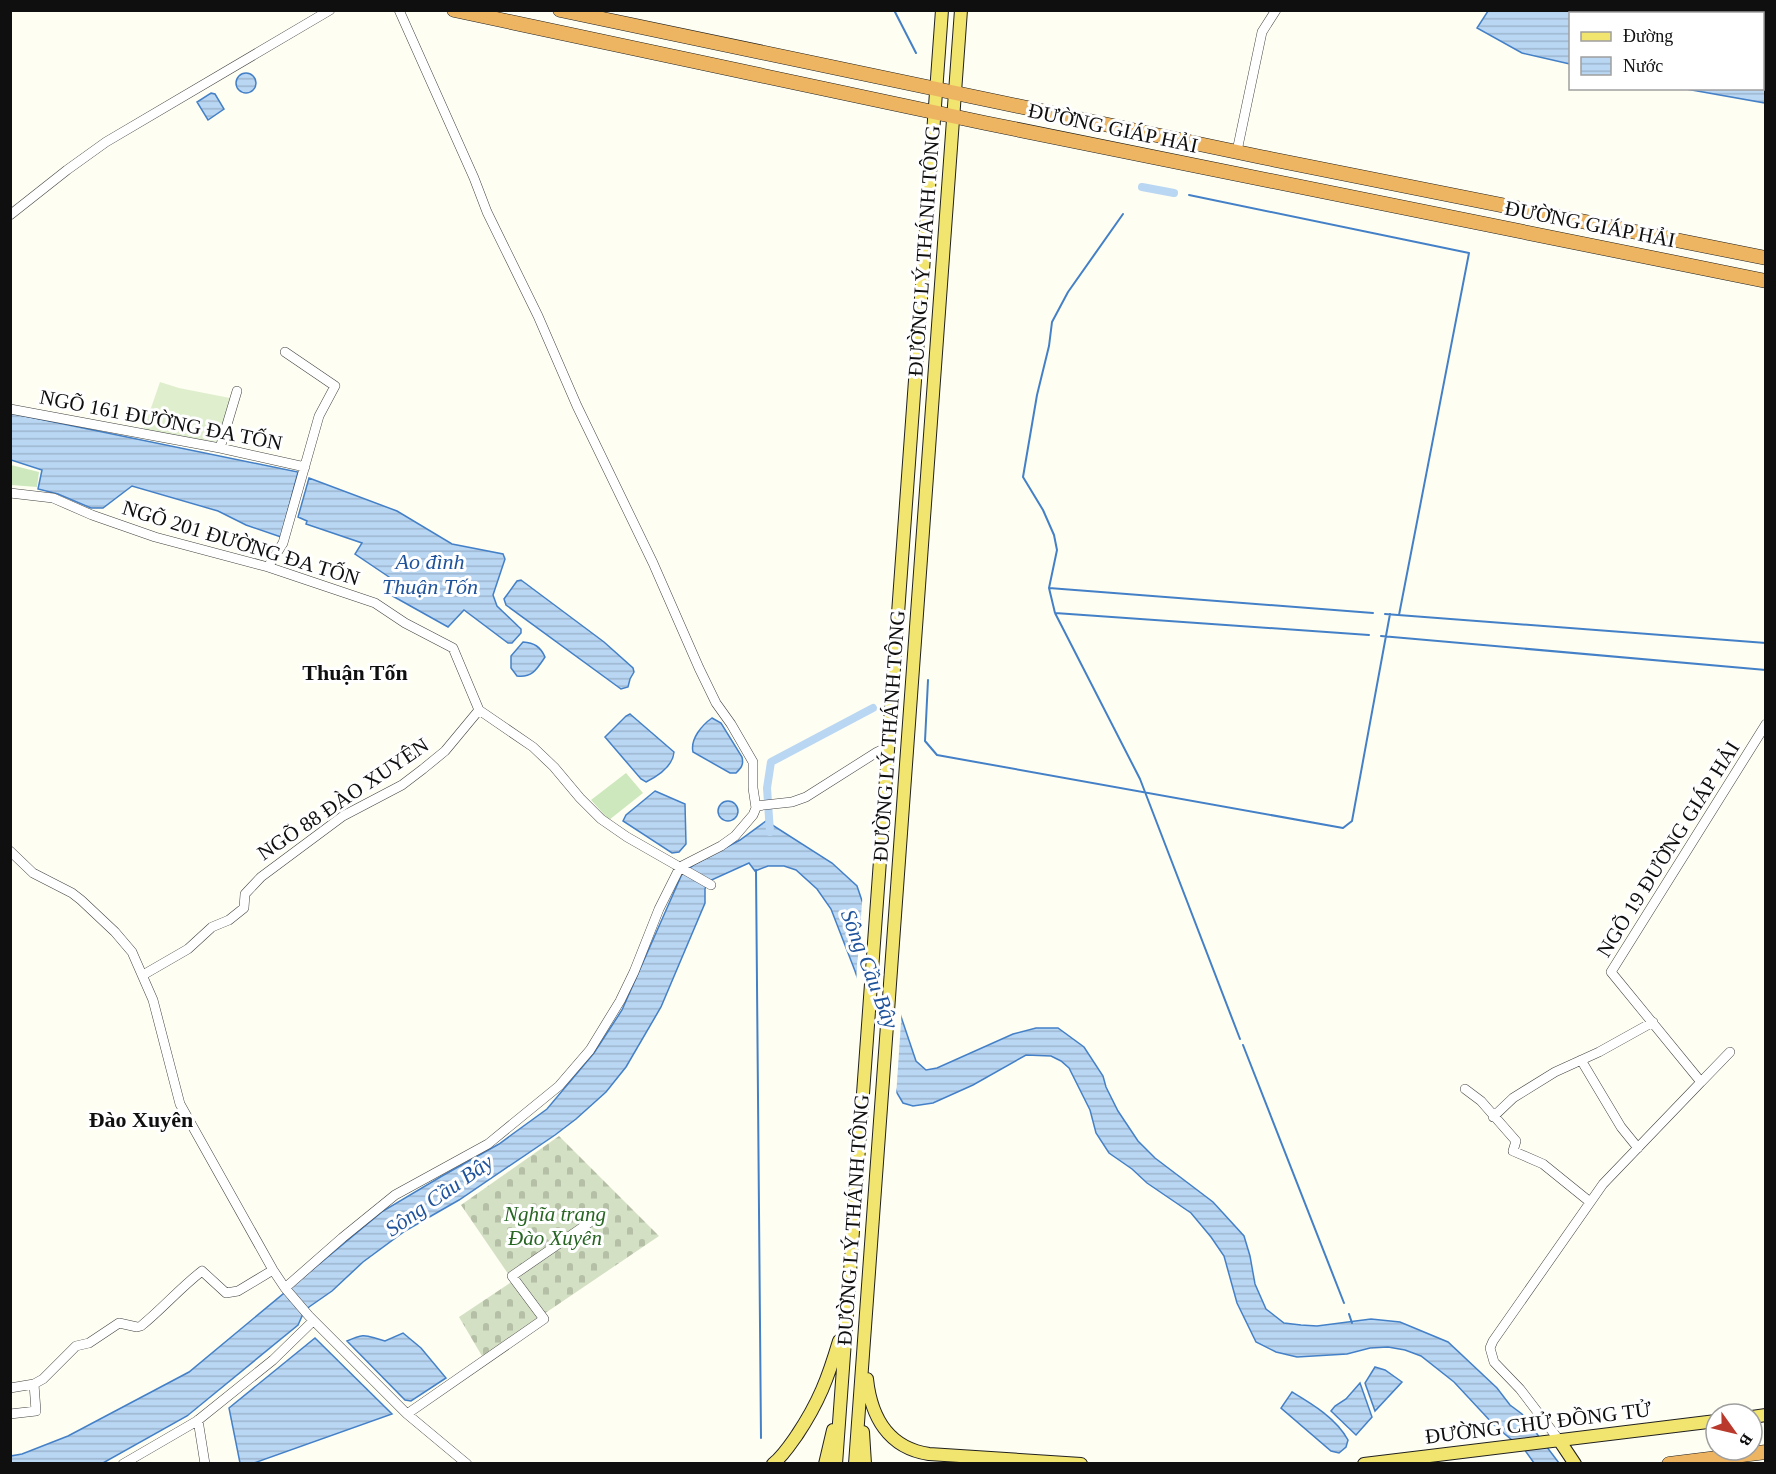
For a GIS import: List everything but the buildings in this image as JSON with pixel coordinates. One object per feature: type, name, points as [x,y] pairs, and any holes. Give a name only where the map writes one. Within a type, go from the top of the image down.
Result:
[{"type":"highway","name":"ĐƯỜNG GIÁP HẢI","points":[[454,10],[953,116],[1766,280]]},
{"type":"highway","name":"ĐƯỜNG GIÁP HẢI","points":[[560,10],[1261,157],[1766,258]]},
{"type":"highway","points":[[1256,178],[1261,157]]},
{"type":"highway","points":[[1670,1464],[1766,1452]]},
{"type":"main road","name":"ĐƯỜNG LÝ THÁNH TÔNG","points":[[836,1464],[942,10]]},
{"type":"main road","name":"ĐƯỜNG LÝ THÁNH TÔNG","points":[[855,1464],[961,10]]},
{"type":"main road","points":[[890,724],[909,726]]},
{"type":"main road","points":[[852,1242],[871,1242]]},
{"type":"main road","points":[[773,1464],[815,1408],[828,1376],[846,1316]]},
{"type":"main road","points":[[864,1338],[871,1405],[886,1431],[903,1446],[929,1454],[1081,1464]]},
{"type":"main road","points":[[825,1464],[828,1445],[839,1412]]},
{"type":"main road","points":[[859,1415],[864,1435],[865,1464]]},
{"type":"main road","name":"ĐƯỜNG CHỬ ĐỒNG TỬ","points":[[1364,1464],[1704,1422]]},
{"type":"main road","points":[[1554,1441],[1575,1464]]},
{"type":"street","points":[[10,215],[106,142],[330,10]]},
{"type":"street","points":[[399,10],[487,212],[653,563],[699,668],[716,703],[753,762],[753,788],[759,806]]},
{"type":"street","points":[[1237,151],[1262,32],[1276,10]]},
{"type":"street","points":[[268,567],[283,543],[319,416],[335,386],[285,352]]},
{"type":"street","points":[[220,448],[237,391]]},
{"type":"street","name":"NGÕ 161 ĐƯỜNG ĐA TỐN","points":[[10,409],[220,448],[305,467]]},
{"type":"street","name":"NGÕ 201 ĐƯỜNG ĐA TỐN","points":[[10,493],[53,498],[92,515],[155,537],[268,567],[375,603],[405,623],[453,648],[479,710]]},
{"type":"street","points":[[479,710],[533,747],[601,819],[627,837],[711,885]]},
{"type":"street","name":"NGÕ 88 ĐÀO XUYÊN","points":[[143,975],[188,949],[213,927],[229,920],[244,908],[245,894],[261,877],[316,835],[343,816],[402,785],[423,769],[445,751],[479,710]]},
{"type":"street","name":"NGÕ 19 ĐƯỜNG GIÁP HẢI","points":[[1701,1082],[1611,972],[1766,724]]},
{"type":"street","points":[[285,1288],[396,1195],[488,1144],[559,1086],[590,1050],[620,1001],[659,909],[682,869],[735,836],[759,806],[792,802],[812,794],[888,747]]},
{"type":"street","points":[[10,851],[33,873],[81,900],[129,947],[153,1000],[180,1104],[285,1288],[311,1318],[407,1414],[467,1464]]},
{"type":"street","points":[[1493,1117],[1513,1098],[1555,1072],[1653,1022]]},
{"type":"street","points":[[1554,1441],[1520,1389],[1494,1362],[1490,1348],[1493,1341],[1603,1185],[1730,1053]]},
{"type":"street","points":[[1581,1060],[1621,1127],[1638,1148]]},
{"type":"street","points":[[1465,1089],[1481,1101],[1516,1141],[1513,1151],[1543,1164],[1590,1202]]},
{"type":"street","points":[[407,1414],[544,1320],[512,1276],[597,1218]]},
{"type":"street","points":[[10,1388],[34,1384],[53,1371],[76,1346],[89,1343],[119,1323],[141,1326],[202,1271],[226,1293],[238,1292],[273,1270]]},
{"type":"street","points":[[123,1464],[198,1420],[273,1360],[311,1318]]},
{"type":"street","points":[[10,1414],[36,1411],[34,1384]]},
{"type":"street","points":[[198,1420],[206,1464]]},
{"type":"green space","points":[[160,382],[230,398],[218,442],[143,431]]},
{"type":"green space","points":[[11,465],[39,472],[37,487],[11,485]]},
{"type":"green space","points":[[626,773],[643,793],[609,820],[591,800]]},
{"type":"green space","name":"Nghĩa trang Đào Xuyên","points":[[559,1136],[659,1236],[482,1356],[459,1317],[513,1281],[461,1205]]},
{"type":"water","points":[[1716,10],[1719,12],[1569,12],[1569,64],[1522,53],[1477,28],[1488,11]]},
{"type":"water","points":[[1764,36],[1766,37],[1765,103],[1692,90],[1764,90]]},
{"type":"water","points":[[246,73],[253,76],[256,83],[253,90],[246,93],[239,90],[236,83],[239,76]]},
{"type":"water","points":[[211,93],[215,94],[224,109],[208,120],[197,102]]},
{"type":"water","points":[[10,413],[298,472],[281,537],[246,525],[218,511],[132,486],[103,508],[91,508],[58,494],[38,489],[42,470],[11,460]]},
{"type":"water","name":"Ao đình Thuận Tốn","points":[[309,478],[397,511],[452,544],[503,554],[505,559],[493,595],[497,606],[521,629],[521,633],[512,643],[508,643],[464,610],[448,627],[389,594],[392,579],[355,554],[362,543],[306,524],[307,521],[298,517]]},
{"type":"water","points":[[521,580],[604,642],[633,668],[634,672],[628,687],[621,689],[506,605],[504,599],[517,581]]},
{"type":"water","points":[[523,642],[536,646],[545,657],[537,669],[530,674],[517,676],[511,668],[511,656]]},
{"type":"water","points":[[630,714],[674,752],[668,766],[646,782],[605,737]]},
{"type":"water","points":[[712,718],[721,723],[742,757],[742,766],[736,773],[730,773],[693,752],[693,742],[698,733]]},
{"type":"water","points":[[655,791],[685,804],[686,844],[679,852],[672,853],[623,821],[626,815]]},
{"type":"water","points":[[728,801],[735,804],[738,811],[735,818],[728,821],[721,818],[718,811],[721,804]]},
{"type":"water","name":"Sông Cầu Bây","points":[[766,821],[832,863],[857,886],[916,1061],[926,1070],[937,1068],[1013,1034],[1036,1028],[1058,1028],[1084,1047],[1103,1076],[1118,1111],[1138,1141],[1155,1158],[1213,1202],[1244,1236],[1255,1284],[1266,1309],[1284,1323],[1301,1325],[1317,1326],[1371,1319],[1400,1322],[1448,1342],[1497,1388],[1510,1405],[1522,1414],[1559,1463],[1534,1463],[1519,1442],[1512,1440],[1494,1425],[1454,1382],[1421,1356],[1388,1347],[1370,1348],[1347,1354],[1297,1357],[1276,1352],[1256,1342],[1237,1303],[1224,1256],[1211,1237],[1191,1213],[1109,1153],[1096,1133],[1090,1110],[1069,1068],[1061,1061],[1051,1056],[1026,1055],[973,1085],[933,1103],[913,1106],[903,1103],[897,1093],[831,909],[817,889],[796,870],[784,866],[768,866],[755,871],[749,863],[707,882],[705,903],[661,1007],[626,1067],[606,1092],[576,1119],[459,1200],[405,1231],[363,1262],[332,1291],[309,1307],[298,1325],[187,1416],[103,1463],[11,1464],[11,1456],[68,1436],[189,1372],[383,1211],[499,1144],[547,1109],[594,1053],[622,1010],[682,874],[695,864],[740,840]]},
{"type":"water","points":[[403,1333],[421,1348],[446,1378],[411,1401],[405,1400],[347,1341],[359,1336],[369,1336],[385,1341]]},
{"type":"water","points":[[315,1338],[392,1414],[254,1463],[240,1463],[229,1408]]},
{"type":"water","points":[[1375,1367],[1385,1370],[1402,1382],[1375,1411],[1365,1383]]},
{"type":"water","points":[[1360,1383],[1372,1417],[1356,1435],[1331,1411]]},
{"type":"water","points":[[1292,1392],[1323,1412],[1337,1425],[1348,1440],[1346,1447],[1339,1453],[1331,1451],[1281,1408]]},
{"type":"pier","points":[[863,890],[902,1007],[896,1097],[856,982]]},
{"type":"waterway","points":[[894,10],[916,53]]},
{"type":"waterway","points":[[1142,187],[1174,193]]},
{"type":"waterway","points":[[1189,195],[1469,253],[1399,615]]},
{"type":"waterway","points":[[1123,214],[1068,292],[1052,322],[1023,477],[1043,510],[1054,535],[1057,550],[1049,588],[1055,613],[1140,779],[1240,1039]]},
{"type":"waterway","points":[[1049,588],[1373,613]]},
{"type":"waterway","points":[[1055,613],[1369,635]]},
{"type":"waterway","points":[[1385,614],[1766,643]]},
{"type":"waterway","points":[[928,680],[925,741],[937,755],[1343,828],[1352,821],[1390,614]]},
{"type":"waterway","points":[[1381,636],[1766,670]]},
{"type":"waterway","points":[[770,832],[767,788],[771,762],[873,708]]},
{"type":"waterway","points":[[756,870],[761,1438]]},
{"type":"waterway","points":[[1243,1045],[1344,1303]]},
{"type":"waterway","points":[[1349,1314],[1352,1323]]},
{"type":"district","name":"Thuận Tốn","points":[[355,672]]},
{"type":"district","name":"Đào Xuyên","points":[[141,1119]]}]
